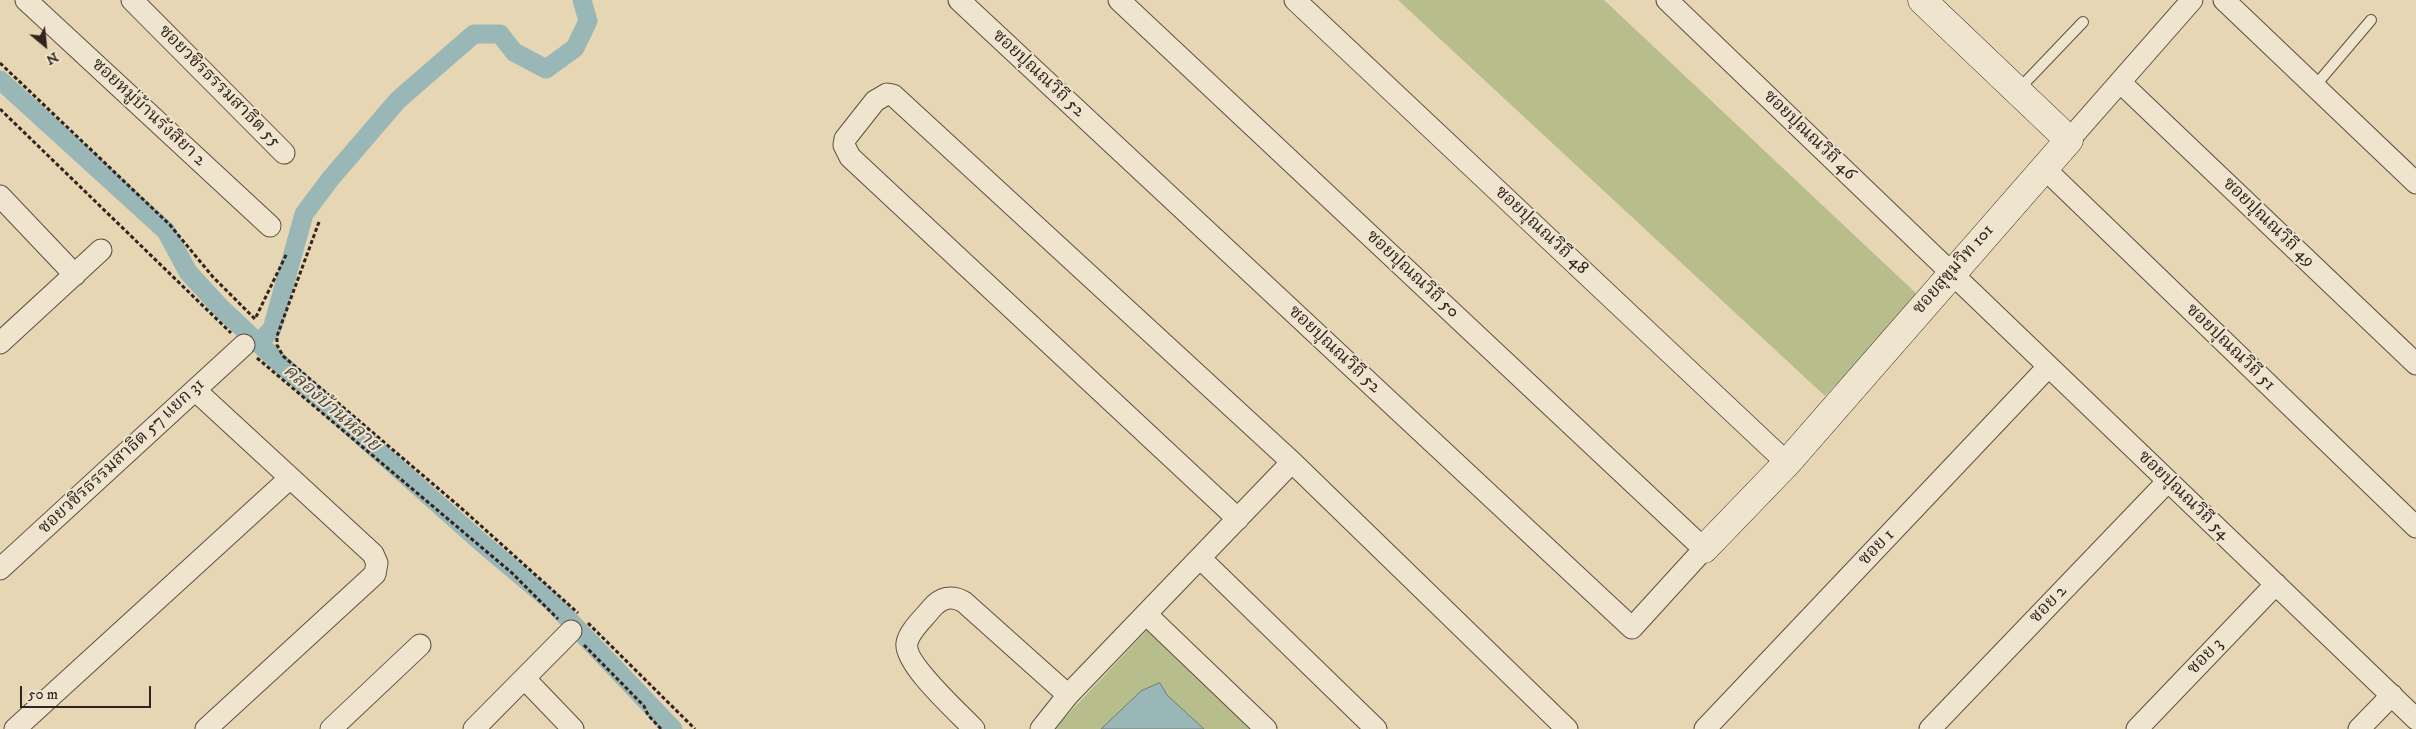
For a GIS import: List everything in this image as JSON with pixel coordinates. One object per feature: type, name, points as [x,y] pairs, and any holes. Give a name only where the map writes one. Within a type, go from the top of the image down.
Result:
[{"type":"street","name":"ซอยหมู่บ้านรังสิยา 2","points":[[26,0],[270,226]]},
{"type":"street","name":"ซอยวชิรธรรมสาธิต 55","points":[[132,0],[284,153]]},
{"type":"street","name":"ซอยปุณณวิถี 52","points":[[959,0],[1632,628],[1704,549]]},
{"type":"street","name":"ซอยปุณณวิถี 50","points":[[1119,0],[1704,549]]},
{"type":"street","name":"ซอยปุณณวิถี 48","points":[[1295,0],[1787,462]]},
{"type":"street","name":"ซอยปุณณวิถี 46","points":[[1667,0],[1754,82],[1950,274]]},
{"type":"street","points":[[1922,0],[2069,140],[2121,83],[2184,3]]},
{"type":"street","points":[[2224,0],[2416,183]]},
{"type":"street","name":"ซอยปุณณวิถี 49","points":[[2121,83],[2416,364]]},
{"type":"street","points":[[1238,519],[850,158],[844,146],[845,139],[875,101],[887,94],[893,95],[1292,462],[1567,729]]},
{"type":"street","name":"ซอยสุขุมวิท 101","points":[[1704,549],[1787,462],[2069,140]]},
{"type":"street","name":"ซอยปุณณวิถี 51","points":[[2044,168],[2416,527]]},
{"type":"street","points":[[0,196],[75,275]]},
{"type":"street","points":[[0,343],[101,250]]},
{"type":"street","name":"ซอยปุณณวิถี 54","points":[[1950,274],[2416,718]]},
{"type":"street","name":"ซอยวชิรธรรมสาธิต 57 แยก 31","points":[[0,569],[244,345]]},
{"type":"street","name":"ซอย 1","points":[[1705,729],[2048,367]]},
{"type":"street","points":[[195,390],[373,554],[377,562],[375,574],[206,729]]},
{"type":"street","points":[[1040,729],[1068,695],[1147,615],[1292,462]]},
{"type":"street","points":[[16,729],[290,478]]},
{"type":"street","name":"ซอย 2","points":[[1930,729],[2168,481]]},
{"type":"street","points":[[1200,558],[1376,729]]},
{"type":"street","name":"ซอย 3","points":[[2137,729],[2276,584]]},
{"type":"street","points":[[974,729],[915,665],[906,645],[908,637],[936,603],[944,598],[958,598],[1068,695]]},
{"type":"street","points":[[1147,615],[1266,729]]},
{"type":"street","points":[[474,729],[525,679],[578,622]]},
{"type":"street","points":[[332,729],[420,644]]},
{"type":"street","points":[[525,679],[573,729]]},
{"type":"street","points":[[2359,729],[2392,695]]},
{"type":"lane","points":[[2315,86],[2371,20]]},
{"type":"lane","points":[[2017,91],[2083,22]]},
{"type":"path","points":[[0,63],[170,225],[213,277],[255,318],[287,253]]},
{"type":"path","points":[[0,109],[244,345],[512,573],[578,622],[644,706],[648,715],[661,729]]},
{"type":"path","points":[[319,222],[277,336],[277,345],[283,356],[460,507],[578,622],[695,729]]},
{"type":"green space","points":[[1398,0],[1604,0],[1919,296],[1825,396]]},
{"type":"green space","points":[[1147,630],[1251,729],[1054,729]]},
{"type":"water","points":[[1160,683],[1167,695],[1204,729],[1101,729],[1141,691]]},
{"type":"waterway","points":[[259,343],[272,329],[304,214],[331,178],[398,100],[474,34],[500,34],[514,52],[546,69],[575,48],[588,21],[582,0]]},
{"type":"waterway","name":"คลองบ้านหลาย","points":[[0,80],[166,231],[188,272],[220,307],[287,370],[483,544],[552,602],[673,729]]}]
